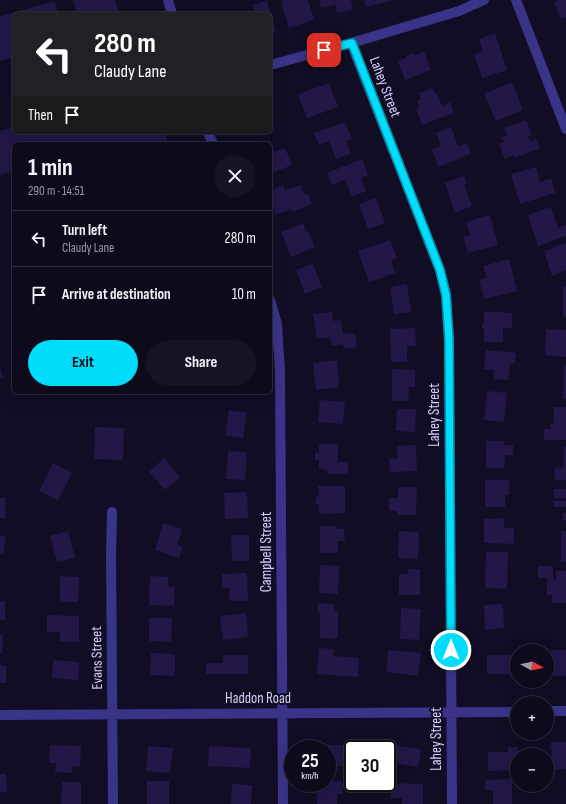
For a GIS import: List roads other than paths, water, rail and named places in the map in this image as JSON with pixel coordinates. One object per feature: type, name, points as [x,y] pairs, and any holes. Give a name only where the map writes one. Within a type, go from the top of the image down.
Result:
[{"type":"street","points":[[168,0],[171,12]]},
{"type":"street","points":[[272,64],[352,43],[459,11],[484,0]]},
{"type":"street","points":[[516,0],[566,129]]},
{"type":"street","name":"Lahey Street","points":[[352,43],[440,270],[446,295],[449,339],[452,804]]},
{"type":"street","name":"Campbell Street","points":[[272,307],[277,324],[280,371],[283,804]]},
{"type":"street","name":"Evans Street","points":[[112,512],[111,562],[114,804]]},
{"type":"street","points":[[554,711],[566,711]]},
{"type":"street","name":"Haddon Road","points":[[0,715],[510,712]]}]
